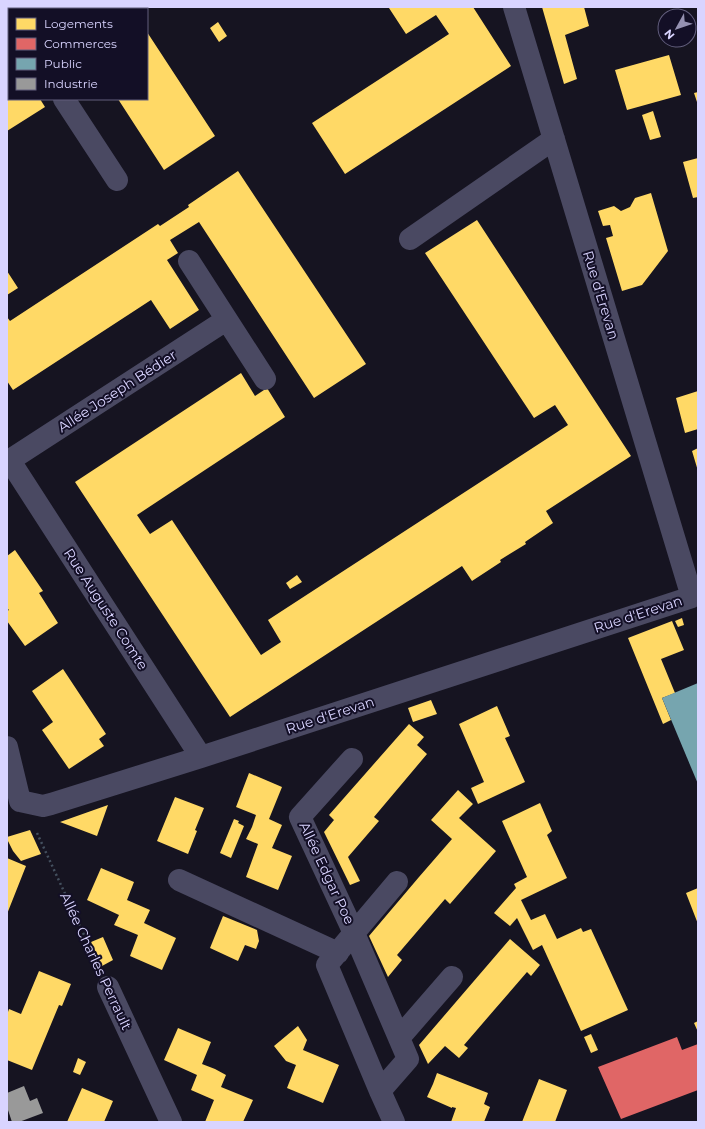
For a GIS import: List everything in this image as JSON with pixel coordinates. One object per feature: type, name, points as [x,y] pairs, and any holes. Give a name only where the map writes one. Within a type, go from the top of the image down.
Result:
[{"type":"street","name":"Rue d'Erevan","points":[[14,806],[43,806],[201,757],[692,597],[514,7]]},
{"type":"street","points":[[65,100],[117,180]]},
{"type":"street","points":[[410,239],[554,139]]},
{"type":"street","points":[[189,262],[265,379]]},
{"type":"street","name":"Allée Joseph Bédier","points":[[8,462],[226,320]]},
{"type":"street","name":"Rue Auguste Comte","points":[[8,462],[201,757]]},
{"type":"street","points":[[7,747],[14,806]]},
{"type":"street","name":"Allée Edgar Poe","points":[[352,759],[300,817],[354,933],[408,1060],[380,1091]]},
{"type":"street","points":[[179,880],[338,953]]},
{"type":"street","name":"Allée Edgar Poe","points":[[394,1122],[327,965],[397,882]]},
{"type":"street","points":[[399,1038],[452,977]]},
{"type":"street","name":"Allée Charles Perrault","points":[[108,987],[171,1122]]},
{"type":"path","name":"Allée Charles Perrault","points":[[14,806],[35,828],[108,987]]},
{"type":"building: Logements","points":[[58,7],[131,8],[58,8]]},
{"type":"building: Logements","points":[[473,7],[511,66],[345,174],[312,123],[449,34],[436,15],[406,34],[389,8]]},
{"type":"building: Logements","points":[[542,7],[584,7],[589,26],[565,35],[577,79],[564,84]]},
{"type":"building: Logements","points":[[218,22],[227,36],[219,42],[210,28]]},
{"type":"building: Logements","points":[[148,34],[215,136],[164,170],[119,100],[148,100]]},
{"type":"building: Logements","points":[[669,55],[681,95],[627,110],[615,70]]},
{"type":"building: Logements","points":[[7,58],[8,100],[41,100],[45,107],[7,131]]},
{"type":"building: Logements","points":[[698,92],[698,105],[694,93]]},
{"type":"building: Logements","points":[[653,111],[661,137],[650,140],[642,115]]},
{"type":"building: Logements","points":[[698,158],[698,197],[693,198],[683,162]]},
{"type":"building: Logements","points":[[238,171],[366,364],[314,398],[199,222],[170,240],[178,253],[167,260],[199,310],[170,329],[151,300],[13,390],[7,381],[7,317],[10,321],[158,224],[160,226],[189,207],[188,205]]},
{"type":"building: Logements","points":[[651,193],[668,251],[642,285],[622,291],[606,238],[613,236],[610,225],[603,226],[598,211],[614,206],[621,211],[630,207],[635,198]]},
{"type":"building: Logements","points":[[477,220],[631,456],[546,511],[553,523],[525,542],[526,544],[500,560],[501,562],[472,581],[462,566],[230,717],[75,482],[241,373],[255,396],[267,388],[285,417],[137,515],[150,534],[172,520],[261,655],[281,642],[268,620],[568,425],[555,405],[534,418],[425,253]]},
{"type":"building: Logements","points":[[7,271],[18,288],[7,295]]},
{"type":"building: Logements","points":[[698,391],[698,429],[685,433],[676,398]]},
{"type":"building: Logements","points":[[698,448],[698,471],[692,451]]},
{"type":"building: Logements","points":[[15,550],[43,591],[39,593],[58,623],[25,646],[7,621],[7,611],[9,610],[7,608],[7,556]]},
{"type":"building: Logements","points":[[297,575],[302,582],[290,589],[286,583]]},
{"type":"building: Logements","points":[[682,618],[684,625],[678,627],[675,621]]},
{"type":"building: Logements","points":[[672,621],[684,650],[661,659],[675,693],[662,698],[671,720],[663,724],[628,638]]},
{"type":"building: Logements","points":[[63,669],[106,734],[99,739],[104,746],[69,769],[42,730],[53,722],[32,691]]},
{"type":"building: Logements","points":[[431,700],[437,714],[413,722],[408,708]]},
{"type":"building: Logements","points":[[497,706],[510,736],[505,738],[525,782],[478,804],[471,788],[484,782],[459,724]]},
{"type":"building: Logements","points":[[409,724],[424,737],[417,745],[427,754],[374,817],[379,821],[348,857],[360,881],[350,885],[324,832],[334,820],[329,815]]},
{"type":"building: Logements","points":[[249,773],[282,787],[269,819],[282,825],[272,848],[292,856],[278,890],[246,877],[258,844],[246,839],[256,815],[236,807]]},
{"type":"building: Logements","points":[[458,790],[473,804],[459,818],[496,851],[450,904],[445,899],[397,955],[402,960],[388,977],[369,936],[452,839],[431,820]]},
{"type":"building: Logements","points":[[175,797],[204,808],[195,830],[197,831],[188,854],[157,841]]},
{"type":"building: Logements","points":[[540,803],[552,831],[547,835],[567,878],[521,900],[531,920],[545,914],[557,939],[581,928],[583,932],[591,929],[628,1010],[581,1031],[542,945],[533,950],[517,918],[510,926],[494,913],[516,888],[514,884],[527,877],[502,821]]},
{"type":"building: Logements","points":[[108,805],[97,836],[60,822]]},
{"type":"building: Logements","points":[[234,819],[239,821],[238,823],[244,826],[231,858],[220,853]]},
{"type":"building: Logements","points":[[30,830],[41,854],[21,861],[13,851],[7,837]]},
{"type":"building: Logements","points":[[7,858],[26,866],[7,914]]},
{"type":"building: Logements","points":[[101,868],[134,882],[127,900],[150,910],[144,923],[176,938],[162,970],[130,956],[138,935],[114,925],[119,915],[87,900]]},
{"type":"building: Logements","points":[[698,888],[698,924],[686,893]]},
{"type":"building: Logements","points":[[223,916],[257,930],[259,941],[256,949],[245,945],[238,961],[210,948]]},
{"type":"building: Logements","points":[[103,937],[113,960],[102,966],[91,942]]},
{"type":"building: Logements","points":[[510,939],[540,965],[531,976],[527,972],[464,1045],[468,1048],[459,1058],[445,1046],[428,1064],[419,1045]]},
{"type":"building: Logements","points":[[39,971],[71,984],[62,1006],[59,1005],[32,1070],[7,1060],[7,1015],[9,1009],[21,1014]]},
{"type":"building: Logements","points":[[698,1021],[698,1032],[694,1023]]},
{"type":"building: Logements","points":[[298,1026],[307,1040],[303,1050],[339,1065],[323,1103],[287,1088],[296,1065],[286,1061],[274,1046]]},
{"type":"building: Logements","points":[[178,1028],[211,1042],[202,1064],[226,1075],[221,1087],[253,1100],[243,1122],[205,1122],[214,1100],[191,1090],[197,1075],[164,1060]]},
{"type":"building: Logements","points":[[591,1034],[598,1050],[591,1053],[584,1037]]},
{"type":"building: Logements","points":[[78,1058],[86,1062],[80,1075],[73,1072]]},
{"type":"building: Logements","points":[[437,1073],[488,1093],[484,1104],[490,1107],[484,1122],[451,1122],[456,1108],[452,1108],[427,1097]]},
{"type":"building: Logements","points":[[539,1079],[567,1090],[555,1122],[522,1122]]},
{"type":"building: Logements","points":[[82,1088],[113,1101],[104,1122],[67,1122]]},
{"type":"building: Commerces","points":[[677,1037],[682,1050],[698,1044],[698,1090],[621,1119],[598,1067]]},
{"type":"building: Public","points":[[698,683],[698,784],[662,698]]},
{"type":"building: Industrie","points":[[24,1086],[30,1101],[37,1098],[43,1113],[19,1122],[12,1122],[7,1107],[7,1093]]}]
